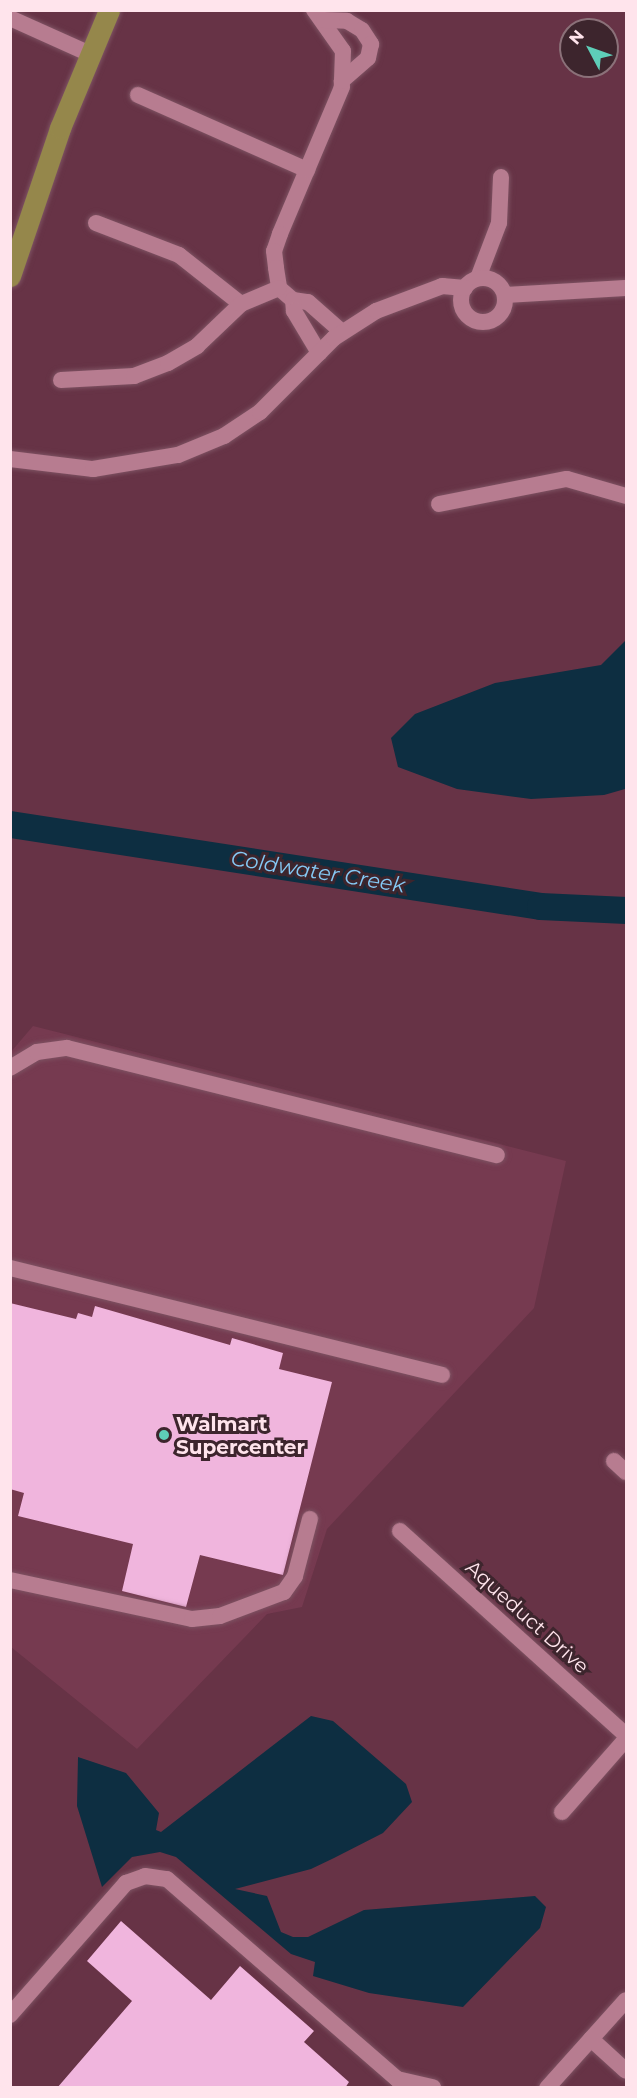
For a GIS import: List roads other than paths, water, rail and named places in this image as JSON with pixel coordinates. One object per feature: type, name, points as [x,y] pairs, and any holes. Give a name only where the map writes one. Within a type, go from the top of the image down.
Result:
[{"type":"main road","points":[[10,276],[90,54],[109,10]]},
{"type":"street","points":[[319,15],[342,51],[342,81],[274,250],[279,288],[293,300],[308,302],[342,332]]},
{"type":"street","points":[[319,15],[347,21],[362,30],[371,44],[368,58],[342,81]]},
{"type":"street","points":[[10,18],[90,54]]},
{"type":"street","points":[[138,95],[307,170]]},
{"type":"street","points":[[10,459],[93,469],[178,456],[224,436],[260,412],[342,332],[397,300],[442,286],[472,283],[495,281],[504,295],[502,311],[479,321],[462,304],[472,283],[499,223],[501,177]]},
{"type":"street","points":[[96,223],[179,255],[241,303]]},
{"type":"street","points":[[61,380],[134,376],[168,363],[197,346],[241,303],[279,288]]},
{"type":"street","points":[[504,295],[627,288]]},
{"type":"street","points":[[293,300],[294,311],[319,353]]},
{"type":"street","points":[[439,504],[567,479],[595,483],[627,496]]},
{"type":"street","points":[[10,1068],[37,1052],[67,1048],[497,1155]]},
{"type":"street","points":[[10,1268],[442,1375]]},
{"type":"street","points":[[10,1580],[192,1619],[220,1616],[284,1592],[295,1576],[310,1519]]},
{"type":"street","name":"Aqueduct Drive","points":[[400,1530],[627,1737]]},
{"type":"street","points":[[562,1812],[627,1737]]},
{"type":"street","points":[[10,2015],[126,1883],[145,1876],[167,1879],[397,2079],[433,2087]]},
{"type":"street","points":[[547,2088],[627,2000]]},
{"type":"street","points":[[591,2039],[627,2071]]},
{"type":"water","points":[[626,640],[625,789],[604,795],[531,799],[457,789],[398,767],[391,738],[415,714],[495,683],[601,665]]},
{"type":"water","points":[[311,1716],[333,1721],[406,1784],[412,1802],[383,1833],[334,1858],[311,1869],[235,1889],[267,1896],[281,1932],[293,1937],[308,1937],[364,1910],[535,1896],[546,1907],[540,1928],[463,2007],[369,1993],[313,1976],[315,1962],[291,1954],[176,1857],[160,1852],[132,1857],[102,1887],[77,1806],[78,1757],[126,1773],[159,1813],[156,1830],[161,1832]]},
{"type":"waterway","name":"Coldwater Creek","points":[[10,824],[540,906],[626,910]]},
{"type":"place","name":"Walmart Supercenter","points":[[164,1435]]}]
